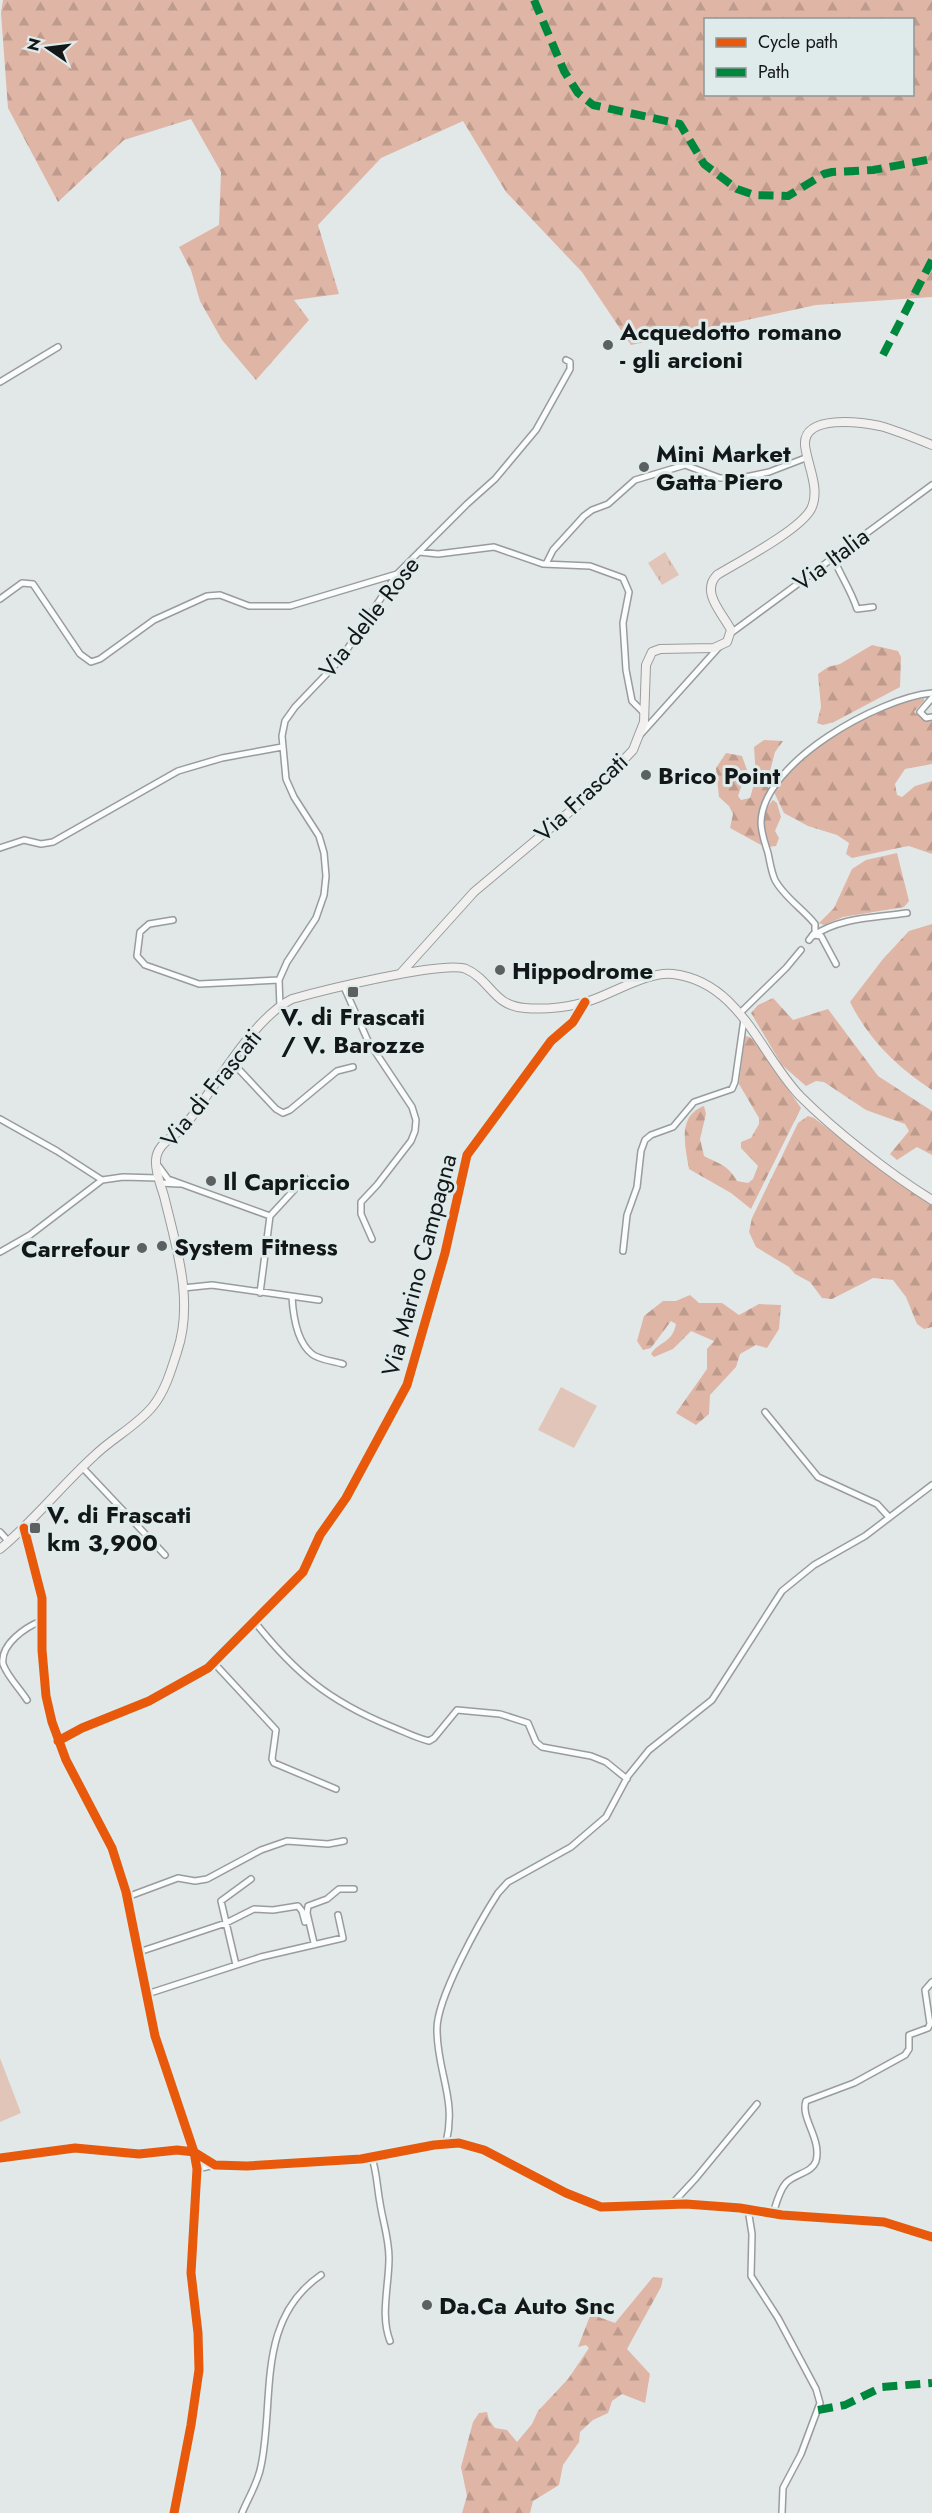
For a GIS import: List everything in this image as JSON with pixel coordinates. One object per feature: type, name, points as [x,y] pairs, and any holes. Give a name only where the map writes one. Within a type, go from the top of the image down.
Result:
[{"type":"main road","points":[[719,647],[727,642],[731,633],[712,598],[712,581],[717,575],[798,524],[807,515],[812,506],[814,493],[806,446],[807,435],[814,427],[824,423],[871,424],[932,445]]},
{"type":"main road","name":"Via Frascati","points":[[401,973],[474,891],[592,793],[629,754],[640,736],[645,714],[646,665],[652,652],[662,649],[719,647]]},
{"type":"main road","name":"Via di Frascati","points":[[0,1549],[24,1528],[104,1446],[145,1415],[160,1395],[180,1342],[184,1314],[183,1288],[156,1163],[161,1146],[187,1124],[231,1061],[280,1007],[302,996],[401,973],[464,968],[476,975],[501,1001],[518,1008],[538,1008],[585,1002],[648,978],[669,973],[686,977],[712,988],[742,1015],[775,1066],[799,1095],[890,1170],[932,1200]]},
{"type":"street","points":[[0,382],[58,347]]},
{"type":"street","name":"Via delle Rose","points":[[280,1007],[279,980],[287,962],[316,918],[323,899],[326,880],[325,858],[320,839],[290,788],[285,775],[282,728],[286,719],[338,663],[397,574],[495,479],[538,428],[569,371],[571,363],[566,360]]},
{"type":"street","points":[[546,564],[551,552],[584,516],[591,510],[608,504],[633,481],[683,465],[720,477],[737,478],[769,472],[808,457]]},
{"type":"street","name":"Via Italia","points":[[731,633],[932,485]]},
{"type":"street","points":[[419,552],[438,554],[491,546],[546,564],[593,567],[613,573],[626,581],[629,593],[623,623],[625,664],[633,701],[645,714]]},
{"type":"street","points":[[833,557],[840,576],[852,594],[856,609],[873,607]]},
{"type":"street","points":[[0,599],[21,584],[33,584],[80,654],[91,662],[109,653],[159,617],[209,595],[220,595],[249,606],[290,606],[397,574]]},
{"type":"street","points":[[640,736],[719,647]]},
{"type":"street","points":[[812,937],[815,924],[782,889],[771,868],[761,825],[762,813],[768,798],[790,769],[841,727],[896,702],[932,693]]},
{"type":"street","points":[[932,698],[920,712],[926,718],[932,717]]},
{"type":"street","points":[[0,848],[24,840],[41,844],[53,843],[178,771],[222,758],[282,747]]},
{"type":"street","points":[[812,937],[845,921],[907,914]]},
{"type":"street","points":[[173,920],[151,924],[141,930],[137,950],[141,963],[202,984],[279,980]]},
{"type":"street","points":[[812,937],[821,936],[836,964]]},
{"type":"street","points":[[623,1251],[627,1215],[637,1187],[644,1142],[651,1134],[673,1127],[696,1101],[732,1089],[736,1078],[742,1015],[801,950]]},
{"type":"street","points":[[344,987],[368,1041],[412,1107],[417,1120],[411,1141],[361,1202],[360,1212],[372,1239]]},
{"type":"street","name":"Via Marino Campagna","points":[[58,1741],[82,1728],[164,1694],[214,1664],[303,1572],[322,1532],[344,1501],[374,1442],[404,1393],[445,1253],[462,1172],[469,1152],[551,1041],[573,1022],[585,1002]]},
{"type":"street","points":[[231,1061],[276,1109],[283,1113],[290,1110],[339,1070],[353,1067]]},
{"type":"street","points":[[0,1119],[102,1180]]},
{"type":"street","points":[[159,1176],[171,1185],[181,1184]]},
{"type":"street","points":[[0,1252],[30,1235],[102,1180],[123,1177],[159,1176],[270,1216]]},
{"type":"street","points":[[260,1293],[270,1216],[305,1178]]},
{"type":"street","points":[[164,1193],[171,1185]]},
{"type":"street","points":[[183,1288],[213,1285],[319,1300]]},
{"type":"street","points":[[292,1297],[296,1324],[308,1351],[318,1358],[343,1364]]},
{"type":"street","points":[[765,1412],[818,1477],[877,1504],[888,1516]]},
{"type":"street","points":[[82,1467],[165,1555]]},
{"type":"street","points":[[446,2144],[450,2125],[450,2109],[437,2028],[441,2005],[500,1890],[508,1882],[571,1847],[594,1828],[610,1811],[627,1779],[652,1747],[702,1711],[712,1700],[782,1591],[818,1563],[862,1538],[888,1516],[932,1485]]},
{"type":"street","points":[[24,1528],[41,1593],[46,1696],[58,1741],[73,1775],[112,1848],[127,1897],[155,2036],[194,2152],[197,2169],[191,2273],[199,2343],[199,2370],[174,2513]]},
{"type":"street","points":[[0,1532],[9,1542]]},
{"type":"street","points":[[27,1700],[4,1666],[3,1656],[14,1637],[41,1621]]},
{"type":"street","points":[[254,1621],[302,1675],[335,1699],[378,1721],[429,1741],[457,1710],[503,1714],[528,1723],[537,1743],[542,1747],[594,1757],[608,1764],[627,1779]]},
{"type":"street","points":[[214,1664],[276,1731],[272,1758],[274,1763],[336,1789]]},
{"type":"street","points":[[127,1897],[178,1878],[195,1881],[207,1880],[261,1850],[287,1841],[324,1844],[344,1841]]},
{"type":"street","points":[[236,1965],[221,1900],[251,1880]]},
{"type":"street","points":[[314,1944],[307,1913],[308,1906],[327,1899],[339,1889],[354,1889]]},
{"type":"street","points":[[139,1952],[226,1923],[254,1909],[273,1911],[295,1906],[301,1909],[305,1922]]},
{"type":"street","points":[[338,1915],[342,1938]]},
{"type":"street","points":[[147,1994],[236,1965],[314,1944],[342,1938],[350,1942]]},
{"type":"street","points":[[773,2214],[785,2184],[810,2169],[815,2163],[816,2141],[804,2109],[806,2101],[850,2085],[905,2055],[909,2049],[909,2035],[913,2031],[928,2028],[930,2024],[925,1989],[932,1982]]},
{"type":"street","points":[[671,2205],[757,2104]]},
{"type":"street","points":[[197,2169],[214,2165],[247,2166],[372,2158],[462,2143],[484,2150],[571,2196],[598,2206],[614,2208],[671,2205],[748,2209],[773,2214],[884,2222],[932,2237]]},
{"type":"street","points":[[0,2158],[75,2148],[139,2154],[162,2150],[194,2152],[214,2165]]},
{"type":"street","points":[[372,2158],[386,2226],[389,2258],[386,2321],[390,2341]]},
{"type":"street","points":[[748,2209],[752,2237],[751,2276],[778,2318],[816,2389],[820,2403],[801,2454],[784,2486],[782,2513]]},
{"type":"street","points":[[242,2513],[261,2469],[267,2395],[278,2332],[298,2297],[321,2275]]},
{"type":"green space","points":[[3,0],[932,0],[932,297],[816,305],[631,345],[582,272],[506,192],[463,121],[381,158],[318,225],[339,294],[294,300],[309,320],[256,380],[222,340],[200,301],[191,270],[179,247],[219,225],[221,172],[191,119],[124,140],[58,202],[8,108],[1,13]]},
{"type":"green space","points":[[665,552],[679,575],[662,585],[648,563]]},
{"type":"green space","points":[[872,645],[898,651],[901,657],[900,687],[834,722],[823,725],[817,723],[821,707],[818,674]]},
{"type":"green space","points":[[924,698],[914,712],[921,718],[932,720],[932,764],[905,769],[895,784],[897,795],[902,797],[915,786],[932,781],[932,854],[909,846],[852,858],[846,854],[849,843],[837,835],[808,826],[784,813],[774,792],[802,758],[861,719],[903,703]]},
{"type":"green space","points":[[764,740],[783,741],[775,752],[767,783],[769,792],[759,818],[761,845],[730,828],[733,814],[729,806],[719,797],[716,768],[726,753],[742,756],[747,770],[738,796],[741,800],[750,798],[756,777],[754,747]]},
{"type":"green space","points":[[773,800],[777,803],[781,817],[775,831],[779,838],[776,846],[768,847],[764,829],[765,817]]},
{"type":"green space","points":[[897,853],[909,901],[904,907],[843,917],[824,925],[819,923],[834,908],[852,869],[866,860]]},
{"type":"green space","points":[[932,924],[932,1090],[885,1052],[866,1029],[850,1002],[883,959],[909,931]]},
{"type":"green space","points":[[773,998],[793,1020],[828,1009],[878,1076],[932,1111],[932,1155],[917,1147],[897,1160],[890,1154],[909,1131],[905,1124],[866,1110],[824,1082],[816,1081],[806,1086],[782,1065],[751,1013],[758,1005]]},
{"type":"green space","points":[[745,1037],[754,1040],[801,1108],[751,1209],[731,1193],[689,1169],[685,1141],[686,1124],[695,1111],[704,1106],[706,1114],[700,1139],[704,1156],[726,1168],[737,1181],[748,1183],[753,1179],[758,1166],[741,1148],[741,1142],[751,1138],[759,1124],[759,1118],[739,1084]]},
{"type":"green space","points":[[808,1116],[814,1118],[895,1181],[932,1205],[932,1327],[924,1329],[917,1324],[906,1297],[893,1280],[873,1278],[832,1299],[822,1298],[810,1282],[756,1247],[749,1232],[752,1218],[798,1123]]},
{"type":"green space","points":[[690,1295],[699,1303],[722,1303],[739,1315],[759,1304],[781,1305],[779,1329],[767,1348],[756,1345],[740,1354],[736,1367],[710,1395],[709,1414],[696,1425],[676,1413],[707,1369],[707,1349],[714,1341],[691,1331],[673,1349],[654,1357],[651,1354],[654,1350],[672,1335],[676,1324],[671,1321],[651,1348],[643,1350],[637,1341],[644,1316],[663,1301],[676,1301]]},
{"type":"green space","points":[[561,1387],[597,1406],[574,1448],[538,1430]]},
{"type":"green space","points":[[0,2058],[21,2113],[0,2122]]},
{"type":"green space","points":[[653,2277],[663,2278],[661,2287],[627,2349],[650,2374],[645,2403],[622,2394],[612,2401],[608,2413],[593,2420],[580,2432],[579,2442],[563,2465],[559,2485],[533,2501],[530,2513],[462,2513],[467,2496],[461,2467],[473,2422],[479,2413],[487,2412],[495,2428],[507,2430],[517,2442],[532,2424],[538,2411],[568,2379],[589,2348],[586,2345],[578,2347],[590,2316],[615,2323]]},
{"type":"marked path","points":[[534,0],[564,71],[578,93],[593,105],[680,124],[704,164],[737,189],[754,195],[788,196],[824,174],[873,170],[932,159]]},
{"type":"marked path","points":[[883,355],[932,260]]},
{"type":"marked path","points":[[818,2410],[845,2405],[882,2387],[932,2383]]},
{"type":"cycle path","points":[[58,1741],[82,1728],[149,1701],[208,1668],[303,1572],[320,1535],[346,1498],[407,1385],[445,1253],[467,1155],[551,1041],[573,1022],[585,1002]]},
{"type":"cycle path","points":[[24,1528],[42,1598],[42,1650],[46,1696],[52,1722],[66,1760],[112,1848],[126,1892],[155,2036],[194,2152],[197,2169],[191,2273],[198,2333],[199,2370],[174,2513]]},
{"type":"cycle path","points":[[0,2158],[75,2148],[139,2154],[177,2150],[194,2152],[215,2165],[247,2166],[361,2159],[434,2145],[459,2143],[484,2150],[566,2193],[601,2207],[686,2204],[740,2208],[782,2215],[884,2222],[932,2237]]},
{"type":"place","name":"Acquedotto romano - gli arcioni","points":[[608,345]]},
{"type":"place","name":"Mini Market Gatta Piero","points":[[644,467]]},
{"type":"place","name":"Brico Point","points":[[646,775]]},
{"type":"place","name":"Hippodrome","points":[[500,970]]},
{"type":"place","name":"V. di Frascati / V. Barozze","points":[[353,992]]},
{"type":"place","name":"Il Capriccio","points":[[211,1181]]},
{"type":"place","name":"System Fitness","points":[[162,1246]]},
{"type":"place","name":"Carrefour","points":[[142,1248]]},
{"type":"place","name":"V. di Frascati km 3,900","points":[[35,1528]]},
{"type":"place","name":"Da.Ca Auto Snc","points":[[427,2305]]}]
